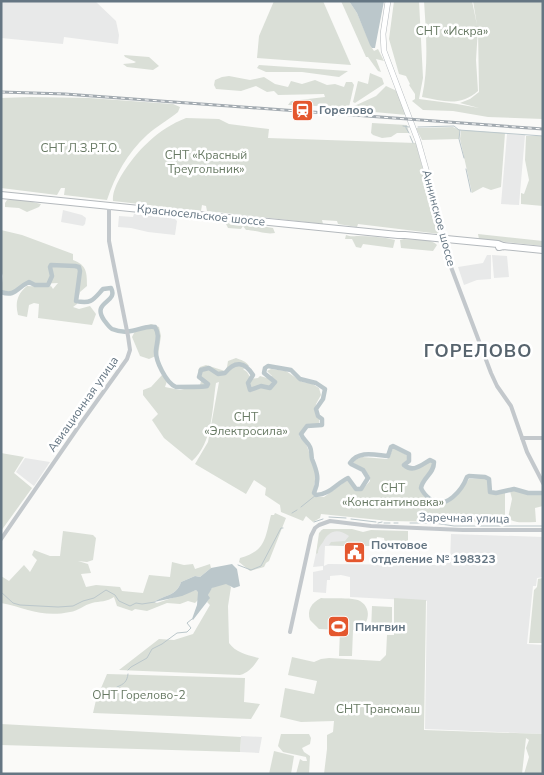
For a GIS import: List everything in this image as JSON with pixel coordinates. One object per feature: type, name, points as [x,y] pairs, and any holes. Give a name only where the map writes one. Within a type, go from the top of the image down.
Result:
[{"type":"highway","name":"Красносельское шоссе","points":[[1,195],[443,240],[498,248],[503,246],[543,250]]},
{"type":"main road","name":"Аннинское шоссе","points":[[388,1],[383,34],[384,51],[418,141],[433,194],[443,240]]},
{"type":"street","name":"Авиационная улица","points":[[1,539],[127,359],[130,350],[109,241],[109,206]]},
{"type":"street","name":"Аннинское шоссе","points":[[443,240],[491,373],[497,386],[512,406],[522,438],[543,483]]},
{"type":"street","points":[[522,438],[543,438]]},
{"type":"street","name":"Заречная улица","points":[[290,632],[311,536],[315,528],[322,523],[463,530],[543,530]]},
{"type":"shaded area","points":[[1,1],[95,1],[116,21],[119,35],[118,44],[64,37],[63,44],[1,38]]},
{"type":"shaded area","points":[[349,1],[384,1],[375,48],[372,48],[370,45],[357,13]]},
{"type":"shaded area","points":[[507,134],[525,135],[519,205],[501,204]]},
{"type":"shaded area","points":[[63,210],[82,215],[86,218],[85,224],[83,226],[61,222]]},
{"type":"shaded area","points":[[134,214],[174,218],[177,221],[175,235],[118,227],[119,216],[133,217]]},
{"type":"shaded area","points":[[487,255],[491,255],[491,279],[477,280],[464,285],[458,267],[483,263]]},
{"type":"shaded area","points":[[492,255],[507,256],[509,277],[494,278]]},
{"type":"shaded area","points":[[25,458],[50,462],[34,486],[16,472]]},
{"type":"shaded area","points":[[321,530],[351,530],[349,546],[325,546],[324,566],[328,564],[437,565],[437,562],[450,563],[451,534],[543,537],[543,577],[537,578],[536,586],[533,586],[527,644],[543,645],[543,734],[425,729],[427,601],[350,597],[350,577],[341,575],[330,576],[330,580],[327,580],[326,593],[313,592],[313,572],[323,570],[323,566],[313,567]]},
{"type":"shaded area","points":[[232,564],[237,569],[240,586],[234,588],[226,584],[212,588],[208,595],[210,598],[193,620],[197,605],[198,592],[196,590],[182,596],[154,602],[173,593],[181,582],[195,576],[200,577],[211,568]]},
{"type":"shaded area","points":[[241,736],[262,737],[259,753],[240,752]]},
{"type":"green space","points":[[274,1],[323,1],[351,65],[257,58],[259,36]]},
{"type":"green space","points":[[341,1],[349,1],[357,13],[372,48],[374,51],[378,49],[384,61],[376,59],[381,72],[366,57]]},
{"type":"green space","name":"СНТ «Искра»","points":[[394,1],[419,1],[423,78],[419,99],[479,108],[460,103],[470,99],[479,92],[478,28],[476,60],[478,91],[465,99],[451,102],[422,97],[426,61],[424,1],[472,1],[477,25],[473,1],[543,1],[543,119],[488,117],[453,111],[423,110],[412,101],[415,99],[415,94],[406,76],[399,74],[389,39]]},
{"type":"green space","points":[[124,55],[149,57],[159,66],[153,70],[127,67],[123,64],[136,62]]},
{"type":"green space","points":[[259,65],[348,71],[339,77],[302,72],[266,72],[257,68]]},
{"type":"green space","points":[[370,73],[382,78],[384,84],[355,103],[353,102],[358,81],[368,84]]},
{"type":"green space","points":[[229,76],[250,80],[264,77],[275,84],[288,87],[291,81],[302,84],[315,80],[327,85],[335,84],[344,87],[346,82],[352,82],[354,85],[349,107],[288,105],[291,101],[325,97],[324,94],[278,95],[274,91],[267,92],[256,86],[241,91],[216,89],[214,85],[215,80]]},
{"type":"green space","points":[[386,86],[397,91],[407,115],[352,110],[352,107],[376,96]]},
{"type":"green space","name":"СНТ Л.З.Р.Т.О.","points":[[1,98],[89,98],[173,104],[180,107],[178,112],[151,132],[133,149],[118,174],[107,200],[64,195],[65,188],[61,188],[57,195],[1,188]]},
{"type":"green space","name":"СНТ «Красный Треугольник»","points":[[186,118],[219,119],[229,124],[269,129],[268,138],[416,143],[440,234],[358,224],[357,227],[338,224],[337,221],[322,220],[323,224],[207,211],[206,206],[202,205],[201,211],[113,201],[114,191],[119,179],[141,149],[157,134]]},
{"type":"green space","points":[[372,123],[407,125],[409,133],[397,133],[391,137],[382,138],[371,133]]},
{"type":"green space","points":[[453,127],[460,130],[459,139],[422,140],[416,128]]},
{"type":"green space","points":[[461,130],[505,133],[501,187],[491,190],[483,187],[472,193],[460,139]]},
{"type":"green space","points":[[526,136],[543,136],[543,206],[521,204],[521,193],[524,194],[529,180],[525,160]]},
{"type":"green space","points":[[7,200],[24,200],[41,204],[39,207],[27,212],[19,208],[5,207]]},
{"type":"green space","points":[[228,221],[273,228],[275,233],[246,230],[243,226],[241,229],[228,228],[226,224]]},
{"type":"green space","points":[[1,230],[22,235],[73,254],[73,260],[84,267],[87,286],[80,292],[77,304],[73,307],[79,309],[90,306],[96,314],[92,325],[38,318],[39,304],[34,303],[29,305],[27,317],[18,315],[18,299],[21,292],[27,286],[51,286],[53,289],[58,283],[38,284],[29,281],[12,293],[1,290],[3,276],[1,271]]},
{"type":"green space","points":[[478,234],[543,241],[543,246],[479,239]]},
{"type":"green space","points":[[346,235],[395,240],[393,248],[363,244],[361,248],[356,247],[352,239],[345,239]]},
{"type":"green space","points":[[400,240],[426,240],[437,245],[433,251],[401,248]]},
{"type":"green space","points":[[151,324],[159,327],[161,336],[158,355],[149,359],[140,356],[132,337],[136,329]]},
{"type":"green space","points":[[236,358],[249,366],[243,369],[250,377],[249,379],[260,376],[267,378],[272,376],[267,371],[271,369],[286,371],[302,382],[311,383],[319,388],[321,395],[316,404],[315,412],[319,419],[319,424],[307,426],[299,435],[307,445],[315,470],[314,496],[324,497],[349,480],[357,491],[361,491],[370,481],[370,477],[364,469],[353,463],[355,460],[362,457],[387,459],[393,448],[395,448],[408,456],[403,464],[407,469],[419,468],[430,462],[433,464],[420,487],[424,496],[429,500],[442,504],[447,502],[457,495],[469,479],[484,478],[489,482],[488,491],[490,494],[505,493],[505,521],[389,521],[321,514],[320,518],[313,522],[306,516],[303,521],[281,512],[280,505],[265,495],[266,488],[254,480],[246,494],[195,464],[208,442],[219,382],[216,383],[208,435],[199,454],[192,461],[164,438],[152,420],[158,414],[143,395],[143,390],[151,387],[162,375],[167,381],[165,387],[180,390],[188,388],[199,389],[201,381],[198,370],[200,367],[206,365],[225,371],[228,361]]},
{"type":"green space","points":[[1,453],[24,457],[14,473],[32,488],[1,531]]},
{"type":"green space","points":[[517,490],[531,495],[543,495],[543,506],[535,508],[536,522],[517,522],[508,518],[512,499],[510,491]]},
{"type":"green space","points":[[275,513],[286,518],[269,561],[264,567],[250,571],[239,562],[240,558],[255,552],[260,547],[271,515]]},
{"type":"green space","points":[[323,529],[352,529],[363,532],[371,530],[408,531],[408,546],[387,545],[384,538],[377,537],[375,546],[329,545],[331,542],[345,541],[349,536],[338,531],[331,533],[325,538],[316,554],[319,533]]},
{"type":"green space","points":[[63,531],[93,535],[96,538],[93,560],[87,562],[78,561],[88,564],[91,573],[81,574],[86,587],[96,585],[120,587],[122,591],[143,593],[149,575],[170,577],[172,562],[184,565],[193,564],[195,569],[210,564],[211,568],[200,577],[195,576],[181,582],[173,593],[154,602],[157,603],[196,590],[199,592],[198,600],[195,603],[188,601],[180,604],[167,603],[147,611],[135,609],[132,611],[117,606],[114,597],[60,614],[35,612],[1,603],[1,576],[9,581],[24,565],[30,572],[37,560],[32,555],[34,550],[50,556],[60,556]]},
{"type":"green space","points":[[543,578],[543,643],[529,643],[534,590],[537,587],[538,579]]},
{"type":"green space","points":[[222,584],[228,584],[231,587],[228,606],[229,643],[247,655],[259,658],[249,671],[240,675],[119,670],[159,639],[174,640],[193,634],[210,605],[207,602],[210,590]]},
{"type":"green space","name":"Пингвин","points":[[321,598],[357,600],[367,609],[368,614],[365,623],[362,627],[353,630],[352,656],[339,656],[340,630],[319,629],[310,620],[309,613],[311,607]]},
{"type":"green space","name":"СНТ Трансмаш","points":[[394,598],[426,600],[424,730],[543,734],[543,774],[524,774],[529,757],[526,748],[529,740],[526,738],[522,774],[324,774],[327,735],[333,732],[334,721],[301,722],[280,717],[285,688],[314,694],[317,681],[288,675],[292,657],[314,662],[329,658],[380,661],[386,655],[387,635],[394,635]]},
{"type":"green space","points":[[372,606],[392,607],[392,633],[371,632]]},
{"type":"green space","name":"ОНТ Горелово-2","points":[[107,674],[245,678],[244,702],[260,704],[251,719],[93,713],[96,700]]},
{"type":"green space","points":[[1,724],[241,737],[240,752],[1,745]]},
{"type":"green space","points":[[281,734],[309,734],[311,738],[310,744],[302,748],[310,756],[309,774],[296,774],[300,759],[307,761],[306,757],[283,752],[278,746]]},
{"type":"green space","points":[[274,751],[294,756],[291,774],[269,774]]},
{"type":"waterway","points":[[403,126],[409,127]]},
{"type":"waterway","points":[[406,126],[409,133]]},
{"type":"waterway","points":[[418,127],[454,126],[459,130],[543,136]]},
{"type":"waterway","points":[[460,130],[459,139],[464,158]]},
{"type":"waterway","points":[[410,136],[413,143]]},
{"type":"waterway","points":[[466,169],[471,192]]},
{"type":"waterway","points":[[1,292],[13,293],[29,282],[35,285],[48,285],[52,276],[51,265],[79,267],[76,301],[89,301],[103,289],[111,288],[111,297],[101,309],[104,320],[112,329],[125,332],[155,327],[158,335],[156,354],[159,365],[165,376],[176,387],[207,386],[208,384],[199,377],[201,370],[209,368],[218,374],[225,373],[236,364],[247,367],[253,375],[248,383],[250,390],[261,386],[270,388],[275,382],[264,373],[265,368],[268,366],[291,370],[300,379],[316,383],[325,389],[323,399],[316,409],[318,416],[322,419],[322,425],[307,426],[301,434],[311,448],[317,480],[314,493],[316,495],[329,491],[348,478],[356,489],[361,489],[368,478],[363,470],[350,463],[358,456],[363,455],[388,456],[393,446],[409,454],[409,461],[404,465],[407,467],[414,468],[430,460],[434,462],[434,466],[421,488],[431,500],[437,502],[448,501],[453,497],[469,476],[489,479],[490,492],[496,493],[514,489],[528,493],[543,493]]},
{"type":"waterway","points":[[301,507],[316,495]]},
{"type":"waterway","points":[[292,513],[297,510]]},
{"type":"waterway","points":[[329,517],[346,518]]},
{"type":"waterway","points":[[314,522],[323,519]]},
{"type":"waterway","points":[[351,519],[376,522]]},
{"type":"waterway","points":[[378,523],[382,522]]},
{"type":"waterway","points":[[384,523],[390,523]]},
{"type":"waterway","points":[[410,523],[434,523],[454,526],[543,526]]},
{"type":"waterway","points":[[238,565],[251,570],[261,566],[281,528],[283,528]]},
{"type":"waterway","points":[[1,592],[13,603],[20,605],[73,606],[94,598],[106,590],[115,595],[119,601],[130,606],[136,603],[155,602]]},
{"type":"waterway","points":[[128,670],[147,658],[152,649],[177,633],[187,632],[191,628],[187,623],[192,619]]},
{"type":"waterway","points":[[117,687],[125,682],[128,674]]},
{"type":"railway","points":[[1,92],[65,94],[543,129]]},
{"type":"place","name":"Горелово","points":[[303,110]]},
{"type":"place","name":"Почтовое отделение № 198323","points":[[355,552]]},
{"type":"place","name":"Пингвин","points":[[339,627]]},
{"type":"district","name":"ГОРЕЛОВО","points":[[478,351]]},
{"type":"park label","name":"СНТ «Электросила»","points":[[246,424]]},
{"type":"park label","name":"СНТ «Константиновка»","points":[[393,495]]}]
